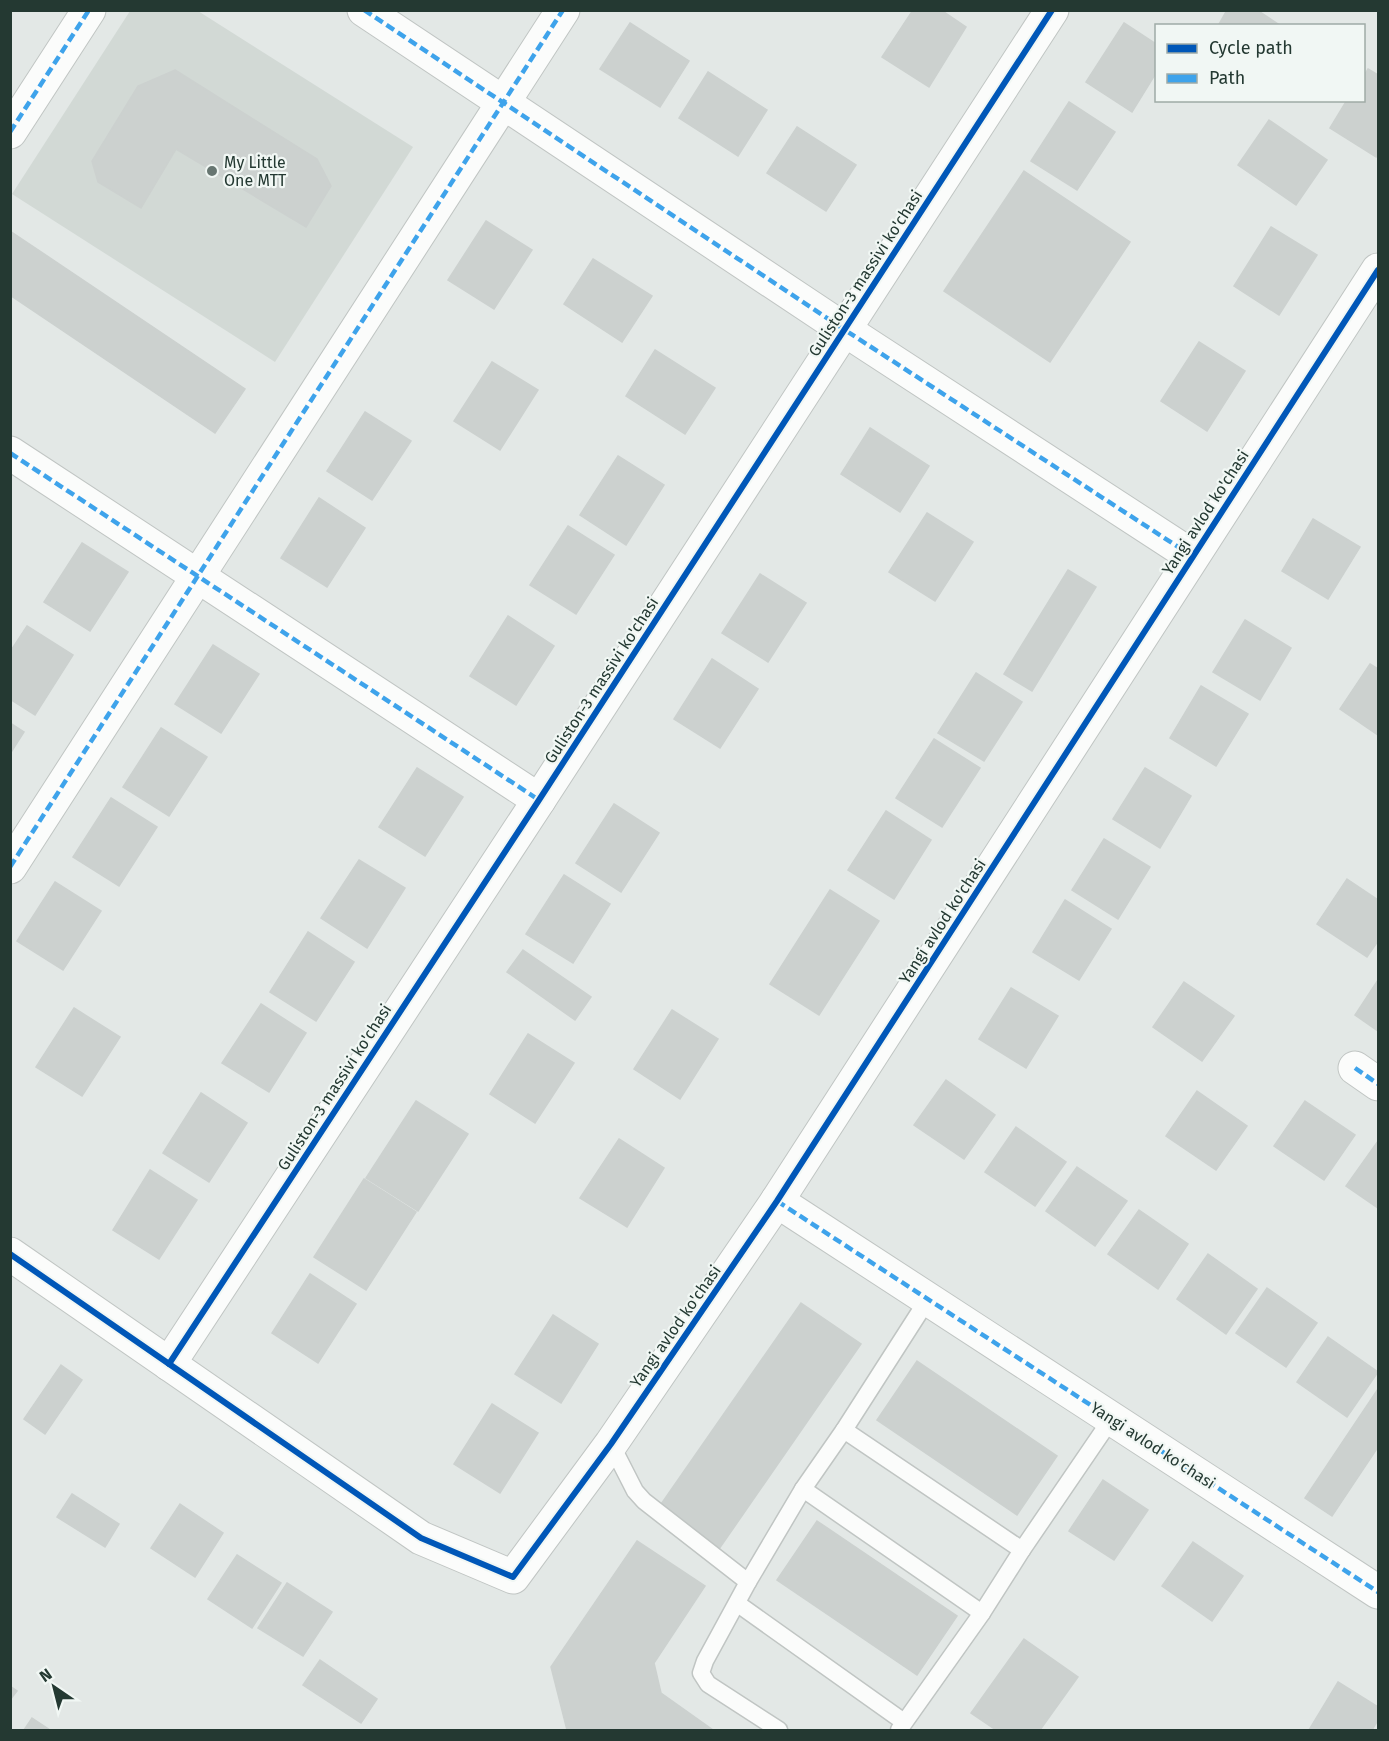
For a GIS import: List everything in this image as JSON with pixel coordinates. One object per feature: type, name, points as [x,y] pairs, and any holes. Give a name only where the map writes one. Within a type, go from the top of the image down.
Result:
[{"type":"street","points":[[10,132],[89,10]]},
{"type":"street","name":"Guliston-3 massivi ko'chasi","points":[[364,10],[845,330],[1192,556]]},
{"type":"street","points":[[10,867],[563,10]]},
{"type":"street","name":"Guliston-3 massivi ko'chasi","points":[[170,1364],[1052,10]]},
{"type":"street","name":"Yangi avlod ko'chasi","points":[[170,1364],[421,1538],[513,1577],[611,1444],[777,1201],[1378,270]]},
{"type":"street","points":[[10,453],[200,575],[539,800]]},
{"type":"street","name":"Yangi avlod ko'chasi","points":[[777,1201],[1378,1592]]},
{"type":"street","points":[[10,1254],[170,1364]]},
{"type":"lane","points":[[779,1731],[708,1684],[701,1673],[705,1661],[803,1489],[844,1430],[928,1299]]},
{"type":"lane","points":[[738,1604],[901,1726],[982,1613],[1112,1418]]},
{"type":"lane","points":[[844,1430],[1022,1550]]},
{"type":"lane","points":[[611,1444],[635,1491],[644,1501],[748,1582]]},
{"type":"lane","points":[[803,1489],[982,1613]]},
{"type":"shaded area","name":"My Little One MTT","points":[[130,11],[198,11],[413,147],[275,362],[12,194]]},
{"type":"building","points":[[913,10],[941,10],[966,27],[929,87],[882,57]]},
{"type":"building","points":[[1227,10],[1257,10],[1278,24],[1219,24]]},
{"type":"building","points":[[630,23],[689,61],[660,107],[600,69]]},
{"type":"building","points":[[1124,23],[1155,43],[1155,75],[1132,112],[1086,82]]},
{"type":"building","points":[[1368,69],[1378,75],[1378,152],[1376,157],[1330,128],[1346,102],[1365,102],[1365,74]]},
{"type":"building","points":[[175,70],[317,159],[331,186],[306,227],[176,149],[141,208],[98,182],[92,161],[138,86]]},
{"type":"building","points":[[708,72],[767,110],[738,156],[679,118]]},
{"type":"building","points":[[1069,102],[1115,132],[1077,190],[1031,161]]},
{"type":"building","points":[[1269,120],[1327,160],[1296,205],[1238,165]]},
{"type":"building","points":[[797,127],[856,165],[826,211],[767,173]]},
{"type":"building","points":[[1024,171],[1130,242],[1050,362],[944,291]]},
{"type":"building","points":[[486,221],[532,250],[494,309],[448,280]]},
{"type":"building","points":[[1271,227],[1317,255],[1279,315],[1234,286]]},
{"type":"building","points":[[10,231],[245,389],[215,433],[10,295]]},
{"type":"building","points":[[593,259],[652,296],[622,342],[564,304]]},
{"type":"building","points":[[1199,342],[1245,371],[1207,431],[1161,401]]},
{"type":"building","points":[[655,350],[715,388],[685,434],[626,396]]},
{"type":"building","points":[[492,362],[538,390],[500,450],[454,421]]},
{"type":"building","points":[[365,412],[411,441],[372,500],[327,471]]},
{"type":"building","points":[[870,428],[929,466],[900,512],[841,474]]},
{"type":"building","points":[[618,456],[664,485],[626,545],[580,515]]},
{"type":"building","points":[[319,498],[365,528],[327,587],[281,558]]},
{"type":"building","points":[[927,513],[973,542],[935,601],[889,572]]},
{"type":"building","points":[[1313,519],[1360,547],[1328,599],[1282,571]]},
{"type":"building","points":[[568,526],[614,555],[576,614],[530,585]]},
{"type":"building","points":[[82,543],[128,572],[90,631],[44,602]]},
{"type":"building","points":[[1068,570],[1096,587],[1032,691],[1004,674]]},
{"type":"building","points":[[760,574],[806,603],[768,662],[722,633]]},
{"type":"building","points":[[508,616],[554,646],[516,705],[470,676]]},
{"type":"building","points":[[1245,620],[1291,648],[1260,700],[1213,672]]},
{"type":"building","points":[[27,626],[73,655],[35,715],[10,699],[10,652]]},
{"type":"building","points":[[213,645],[259,674],[221,733],[175,704]]},
{"type":"building","points":[[712,659],[758,689],[720,748],[674,719]]},
{"type":"building","points":[[1370,664],[1378,669],[1378,735],[1340,709]]},
{"type":"building","points":[[976,673],[1022,702],[984,761],[938,733]]},
{"type":"building","points":[[1201,686],[1248,714],[1216,766],[1170,738]]},
{"type":"building","points":[[10,723],[24,732],[10,754]]},
{"type":"building","points":[[161,728],[207,757],[169,816],[123,787]]},
{"type":"building","points":[[934,739],[980,768],[942,827],[896,798]]},
{"type":"building","points":[[417,768],[463,797],[425,856],[379,827]]},
{"type":"building","points":[[1145,768],[1191,796],[1160,848],[1113,819]]},
{"type":"building","points":[[111,798],[157,827],[119,886],[73,857]]},
{"type":"building","points":[[614,804],[659,833],[621,892],[576,863]]},
{"type":"building","points":[[886,811],[931,840],[894,899],[848,870]]},
{"type":"building","points":[[1104,839],[1150,867],[1118,919],[1072,890]]},
{"type":"building","points":[[359,860],[405,888],[367,948],[321,918]]},
{"type":"building","points":[[564,875],[610,904],[573,963],[526,934]]},
{"type":"building","points":[[1347,879],[1378,900],[1378,941],[1367,957],[1317,924]]},
{"type":"building","points":[[55,882],[101,911],[63,970],[17,941]]},
{"type":"building","points":[[830,890],[879,921],[819,1015],[770,984]]},
{"type":"building","points":[[1065,900],[1111,929],[1079,980],[1033,952]]},
{"type":"building","points":[[308,932],[354,962],[316,1021],[270,992]]},
{"type":"building","points":[[523,950],[591,997],[575,1020],[507,972]]},
{"type":"building","points":[[1378,980],[1378,1031],[1355,1015]]},
{"type":"building","points":[[1184,982],[1234,1016],[1202,1061],[1153,1027]]},
{"type":"building","points":[[1011,988],[1058,1016],[1026,1068],[979,1039]]},
{"type":"building","points":[[261,1004],[306,1033],[269,1092],[222,1063]]},
{"type":"building","points":[[74,1008],[120,1037],[82,1096],[36,1067]]},
{"type":"building","points":[[672,1010],[718,1039],[680,1099],[634,1069]]},
{"type":"building","points":[[528,1034],[574,1063],[535,1123],[490,1094]]},
{"type":"building","points":[[946,1080],[995,1115],[964,1159],[914,1125]]},
{"type":"building","points":[[1197,1091],[1247,1126],[1216,1170],[1166,1136]]},
{"type":"building","points":[[201,1093],[247,1123],[209,1182],[163,1153]]},
{"type":"building","points":[[416,1101],[468,1134],[418,1211],[366,1178]]},
{"type":"building","points":[[1305,1101],[1355,1135],[1324,1180],[1274,1146]]},
{"type":"building","points":[[1016,1127],[1066,1162],[1035,1206],[985,1172]]},
{"type":"building","points":[[619,1139],[664,1168],[627,1227],[580,1198]]},
{"type":"building","points":[[1378,1141],[1378,1208],[1346,1186]]},
{"type":"building","points":[[1077,1167],[1127,1201],[1095,1246],[1046,1211]]},
{"type":"building","points":[[150,1170],[197,1200],[159,1259],[113,1230]]},
{"type":"building","points":[[364,1179],[416,1212],[366,1290],[314,1257]]},
{"type":"building","points":[[1139,1210],[1188,1244],[1158,1289],[1108,1254]]},
{"type":"building","points":[[1208,1254],[1257,1289],[1226,1334],[1177,1299]]},
{"type":"building","points":[[310,1274],[356,1304],[318,1363],[272,1333]]},
{"type":"building","points":[[1267,1288],[1317,1323],[1286,1367],[1236,1333]]},
{"type":"building","points":[[801,1303],[861,1344],[719,1549],[659,1507]]},
{"type":"building","points":[[553,1315],[598,1344],[561,1403],[515,1374]]},
{"type":"building","points":[[1328,1337],[1378,1372],[1347,1417],[1297,1382]]},
{"type":"building","points":[[917,1361],[1057,1456],[1017,1515],[877,1420]]},
{"type":"building","points":[[61,1365],[82,1380],[45,1434],[24,1419]]},
{"type":"building","points":[[1378,1389],[1378,1447],[1332,1516],[1305,1498]]},
{"type":"building","points":[[492,1404],[538,1433],[500,1493],[454,1464]]},
{"type":"building","points":[[1103,1480],[1148,1510],[1114,1560],[1069,1531]]},
{"type":"building","points":[[72,1494],[119,1524],[105,1547],[57,1517]]},
{"type":"building","points":[[180,1504],[223,1533],[195,1577],[151,1548]]},
{"type":"building","points":[[817,1521],[957,1616],[917,1675],[777,1580]]},
{"type":"building","points":[[637,1541],[705,1586],[654,1663],[661,1693],[713,1730],[567,1730],[551,1667]]},
{"type":"building","points":[[1193,1542],[1243,1576],[1212,1621],[1162,1586]]},
{"type":"building","points":[[237,1555],[281,1583],[252,1628],[208,1599]]},
{"type":"building","points":[[287,1583],[332,1612],[303,1656],[258,1628]]},
{"type":"building","points":[[1024,1639],[1078,1677],[1040,1730],[996,1730],[971,1713]]},
{"type":"building","points":[[320,1660],[377,1699],[361,1723],[303,1685]]},
{"type":"building","points":[[1338,1682],[1378,1707],[1378,1720],[1372,1730],[1309,1730]]},
{"type":"building","points":[[10,1686],[17,1691],[10,1700]]},
{"type":"building","points":[[32,1718],[50,1730],[24,1730]]},
{"type":"marked path","points":[[10,132],[89,10]]},
{"type":"marked path","points":[[364,10],[845,330],[1192,556]]},
{"type":"marked path","points":[[10,867],[563,10]]},
{"type":"marked path","points":[[10,453],[539,800]]},
{"type":"marked path","points":[[1355,1068],[1378,1084]]},
{"type":"marked path","points":[[777,1201],[1378,1592]]},
{"type":"cycle path","points":[[169,1364],[539,800],[1052,10]]},
{"type":"cycle path","points":[[10,1254],[421,1538],[513,1577],[611,1444],[777,1201],[1378,270]]},
{"type":"place","name":"My Little One MTT","points":[[212,171]]}]
